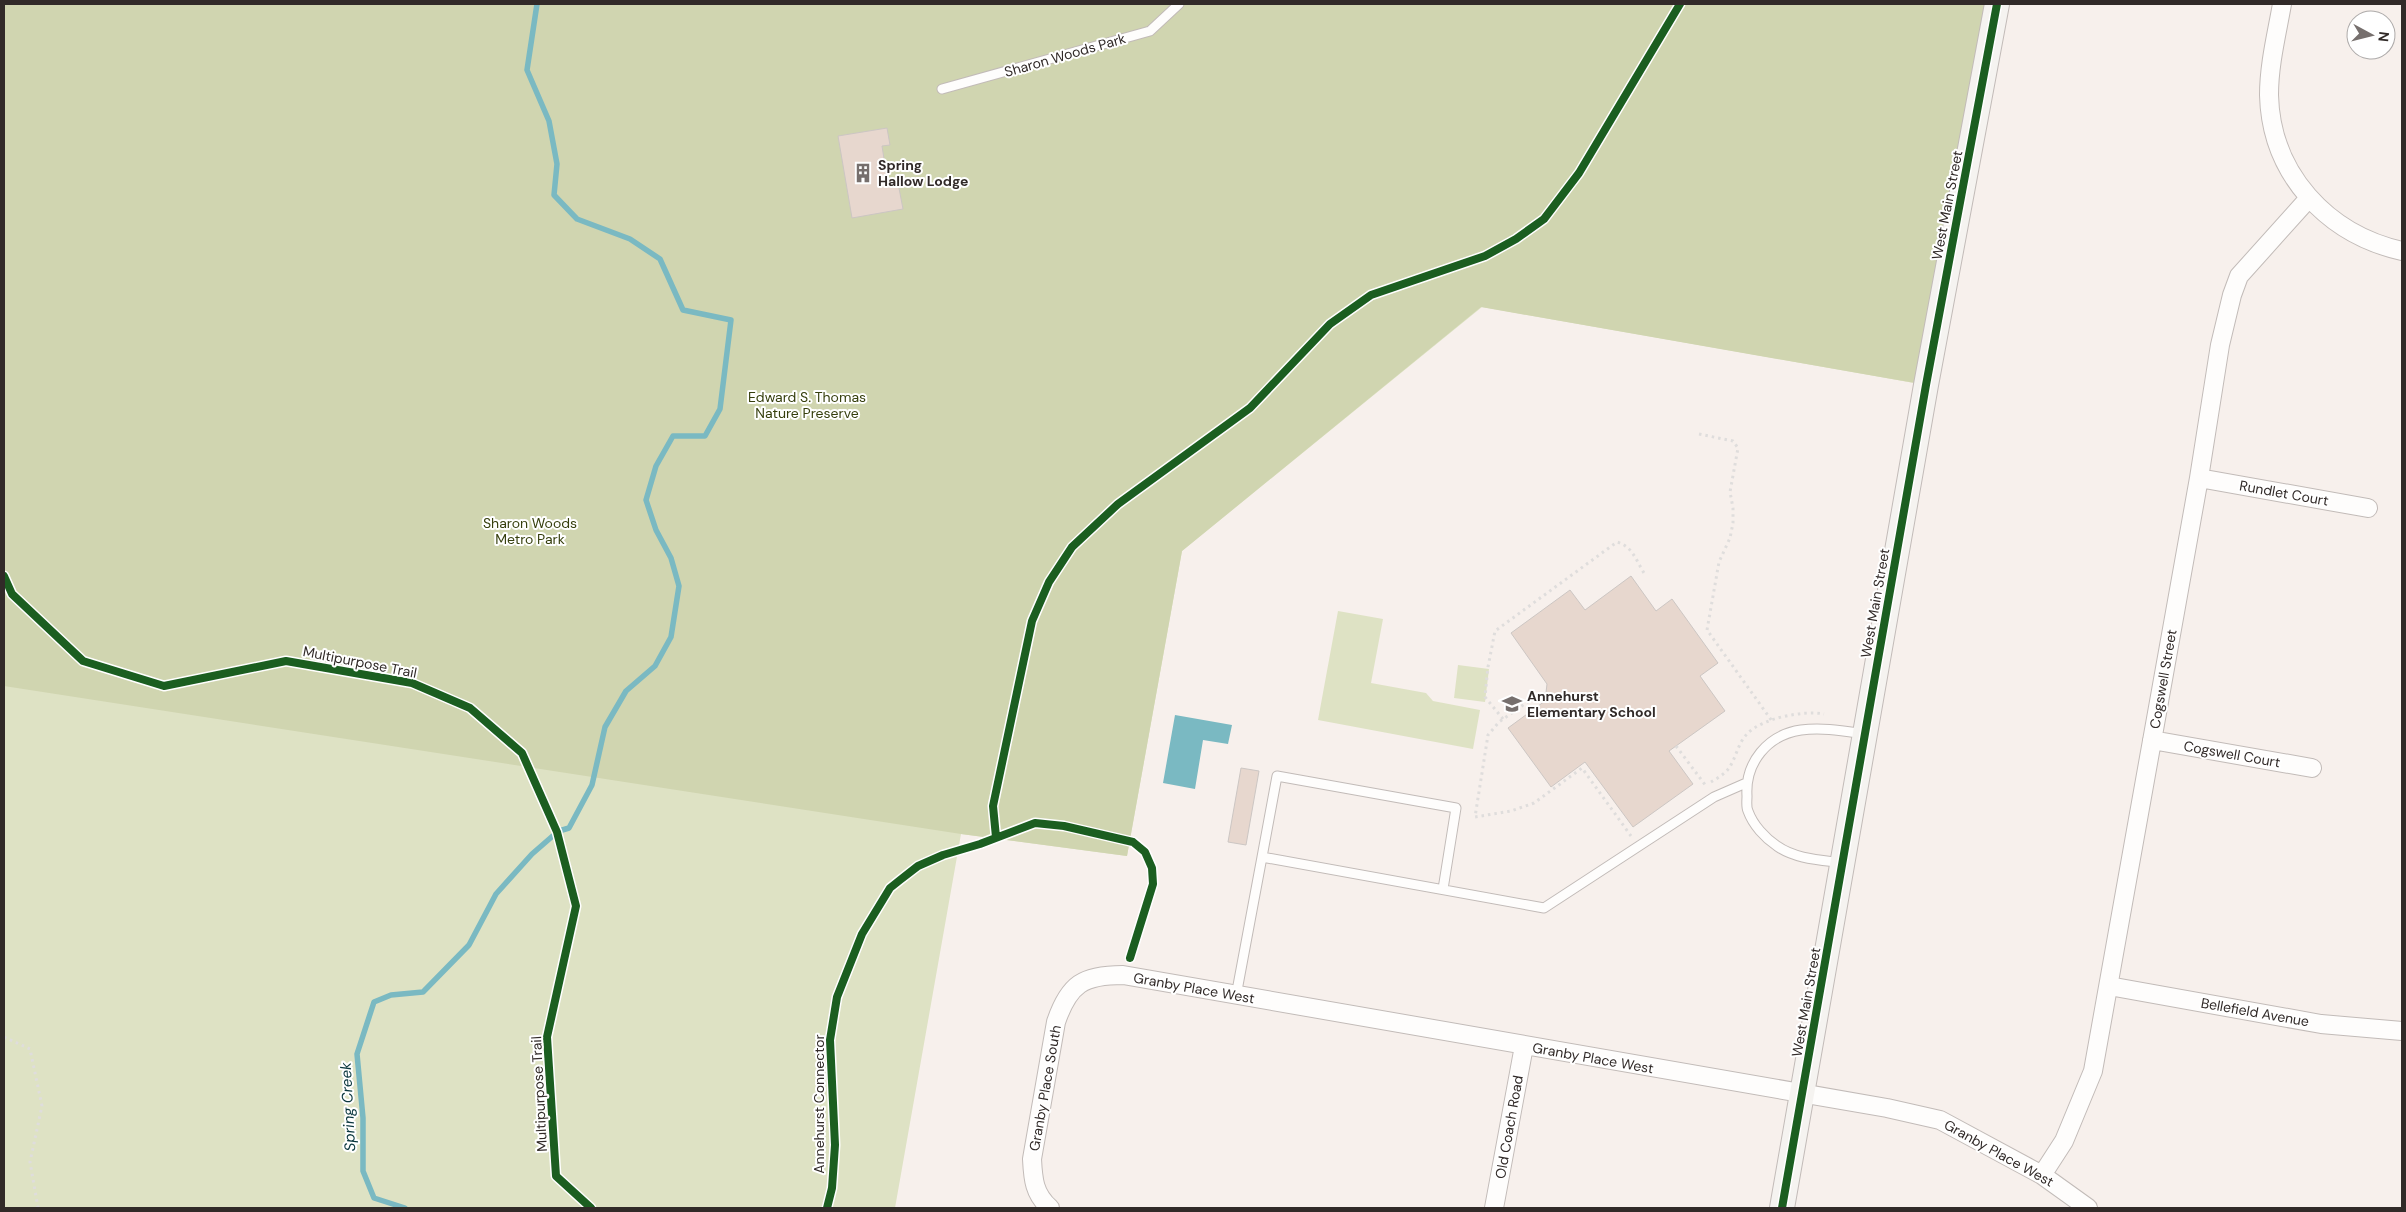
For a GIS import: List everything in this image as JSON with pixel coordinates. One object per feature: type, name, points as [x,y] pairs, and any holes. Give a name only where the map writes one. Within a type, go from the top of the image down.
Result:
[{"type":"main road","name":"West Main Street","points":[[1782,1208],[1926,385],[1997,4]]},
{"type":"street","points":[[2282,4],[2270,74],[2269,97],[2276,137],[2292,175],[2309,198],[2325,214],[2353,234],[2381,246],[2402,251]]},
{"type":"street","name":"Cogswell Street","points":[[2042,1175],[2064,1141],[2093,1071],[2199,478],[2220,345],[2232,295],[2239,276],[2309,198]]},
{"type":"street","name":"Rundlet Court","points":[[2199,478],[2368,508]]},
{"type":"street","name":"Cogswell Court","points":[[2152,740],[2312,768]]},
{"type":"street","name":"Granby Place West","points":[[1078,984],[1099,975],[1123,975],[1887,1108],[1940,1120],[2042,1175],[2088,1208]]},
{"type":"street","name":"Granby Place South","points":[[1044,1203],[1032,1179],[1032,1159],[1056,1022],[1063,1001],[1078,984]]},
{"type":"street","name":"Bellefield Avenue","points":[[2109,986],[2321,1024],[2402,1031]]},
{"type":"street","name":"Old Coach Road","points":[[1494,1208],[1524,1046]]},
{"type":"lane","name":"Sharon Woods Park","points":[[942,89],[1150,31],[1179,4]]},
{"type":"lane","points":[[1842,863],[1804,858],[1778,847],[1761,832],[1748,811],[1746,782],[1756,756],[1776,738],[1800,730],[1827,729],[1865,734]]},
{"type":"lane","points":[[1236,996],[1277,776],[1456,808],[1443,889]]},
{"type":"lane","points":[[1262,857],[1544,908],[1714,797],[1746,782]]},
{"type":"path","points":[[1699,434],[1733,441],[1738,448],[1730,492],[1733,523],[1730,538],[1719,562],[1707,630],[1772,721]]},
{"type":"path","points":[[1503,720],[1485,697],[1488,667],[1495,631],[1616,542],[1625,544],[1631,550],[1644,573]]},
{"type":"path","points":[[1546,694],[1539,694],[1503,720],[1488,735],[1475,817],[1511,811],[1534,803],[1582,768],[1631,837],[1638,832]]},
{"type":"path","points":[[1698,791],[1729,768],[1736,751],[1747,733],[1772,721],[1799,714],[1817,713],[1832,716]]},
{"type":"path","points":[[1676,746],[1706,786]]},
{"type":"path","points":[[4,1036],[30,1049],[42,1106],[30,1162],[38,1208]]},
{"type":"green space","name":"Edward S. Thomas Nature Preserve","points":[[4,4],[1926,385],[1482,307],[1182,551],[1127,856],[961,834],[895,1208],[4,1208]]},
{"type":"green space","name":"Edward S. Thomas Nature Preserve","points":[[4,4],[1987,4],[1926,385],[1481,307],[1182,551],[1127,856],[961,834],[4,686]]},
{"type":"green space","points":[[1338,611],[1383,619],[1371,683],[1426,693],[1433,701],[1480,710],[1473,749],[1318,720]]},
{"type":"green space","points":[[1458,665],[1489,669],[1485,702],[1454,698]]},
{"type":"water","points":[[1175,715],[1232,725],[1228,744],[1203,740],[1195,789],[1163,783]]},
{"type":"building","name":"Spring Hallow Lodge","points":[[887,128],[890,145],[882,146],[888,184],[898,183],[903,209],[852,218],[838,136]]},
{"type":"building","points":[[1631,576],[1656,611],[1672,599],[1718,663],[1700,676],[1725,711],[1669,751],[1693,784],[1633,827],[1585,762],[1551,787],[1508,728],[1545,701],[1547,684],[1511,633],[1570,590],[1585,610]]},
{"type":"building","points":[[1241,768],[1259,771],[1246,845],[1228,842]]},
{"type":"waterway","name":"Spring Creek","points":[[537,4],[527,70],[549,121],[557,164],[554,195],[577,219],[630,239],[660,259],[683,310],[731,320],[720,409],[705,436],[673,436],[656,466],[646,500],[656,530],[671,558],[679,586],[671,637],[655,666],[626,691],[605,727],[592,785],[569,828],[559,831]]},
{"type":"waterway","name":"Spring Creek","points":[[405,1208],[374,1198],[363,1171],[363,1118],[357,1054],[374,1002],[391,995],[423,992],[469,945],[496,894],[532,854],[555,834]]},
{"type":"cycle path","points":[[996,837],[993,806],[1032,621],[1049,582],[1072,547],[1118,504],[1250,408],[1330,324],[1371,295],[1485,256],[1516,239],[1544,219],[1579,173],[1680,4]]},
{"type":"cycle path","points":[[1782,1208],[1926,385],[1997,4]]},
{"type":"cycle path","name":"Multipurpose Trail","points":[[4,576],[12,594],[83,661],[164,686],[286,661],[412,683],[470,708],[522,753],[557,832],[576,906],[547,1037],[556,1176],[591,1208]]},
{"type":"cycle path","name":"Annehurst Connector","points":[[827,1208],[832,1188],[835,1145],[830,1040],[837,997],[862,934],[890,888],[918,866],[943,855],[980,844],[1035,823],[1064,826],[1133,842],[1145,852],[1152,868],[1153,884],[1130,958]]},
{"type":"place","name":"Spring Hallow Lodge","points":[[863,173]]},
{"type":"place","name":"Annehurst Elementary School","points":[[1512,704]]},
{"type":"park label","name":"Sharon Woods Metro Park","points":[[530,532]]}]
